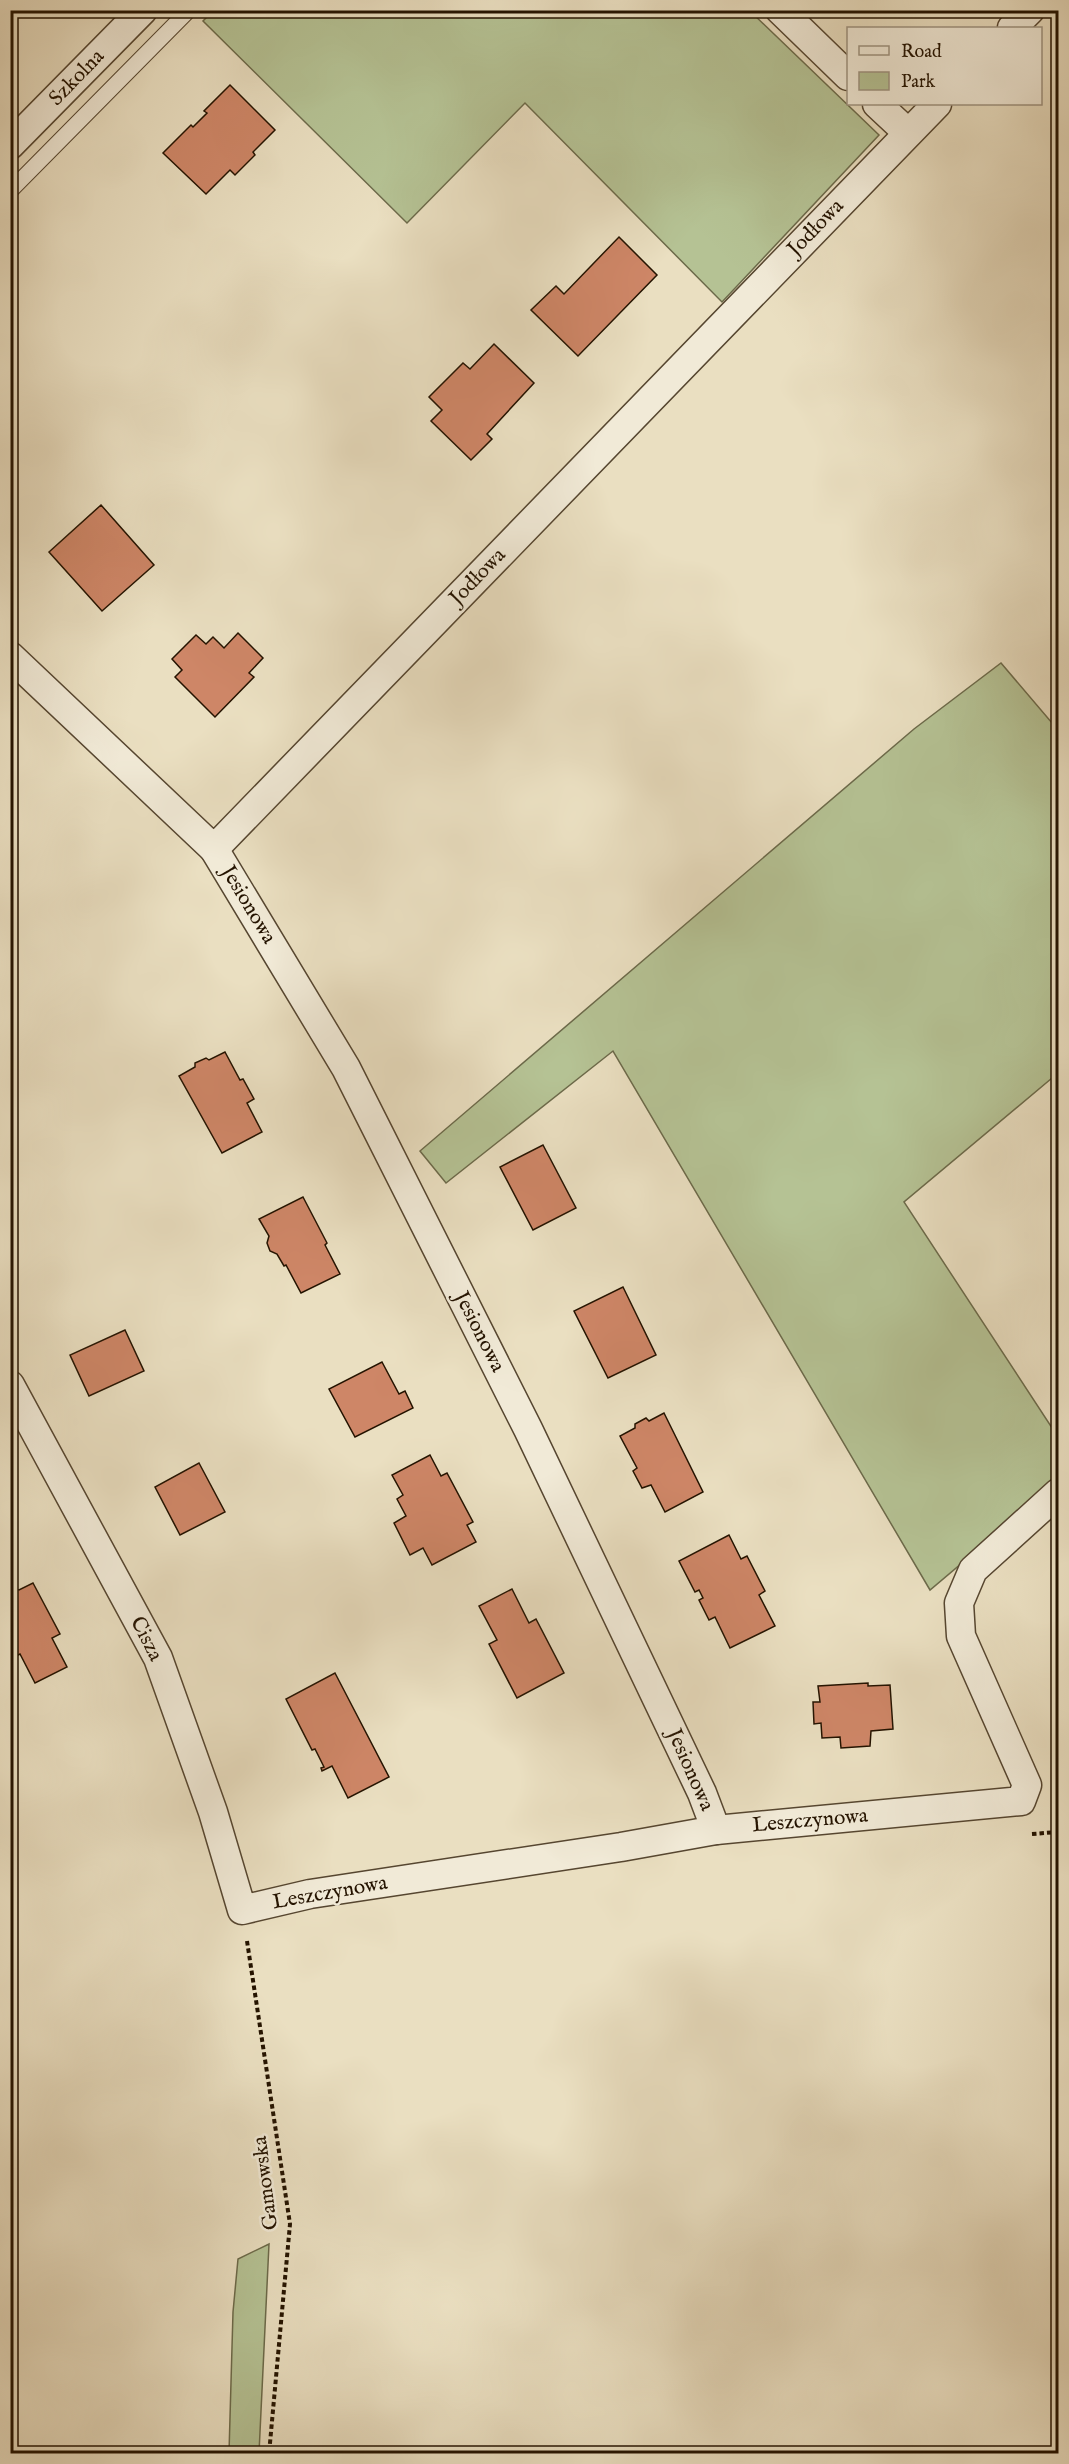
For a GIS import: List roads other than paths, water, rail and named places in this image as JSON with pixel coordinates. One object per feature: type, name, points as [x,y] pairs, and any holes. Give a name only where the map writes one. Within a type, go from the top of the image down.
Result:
[{"type":"street","name":"Szkolna","points":[[10,145],[143,10]]},
{"type":"street","points":[[780,10],[847,74]]},
{"type":"street","points":[[1013,27],[1030,10]]},
{"type":"street","points":[[878,105],[908,133]]},
{"type":"street","name":"Jodłowa","points":[[214,849],[936,105]]},
{"type":"street","points":[[10,656],[214,849]]},
{"type":"street","name":"Jesionowa","points":[[214,849],[346,1068],[528,1429],[702,1793],[716,1830]]},
{"type":"street","name":"Cisza","points":[[10,1385],[158,1658],[213,1812],[242,1910]]},
{"type":"street","name":"Leszczynowa","points":[[242,1910],[310,1894],[621,1847],[716,1830],[1021,1801],[1027,1785],[961,1636],[959,1603],[973,1570],[1059,1493]]},
{"type":"lane","points":[[10,191],[189,10]]}]
